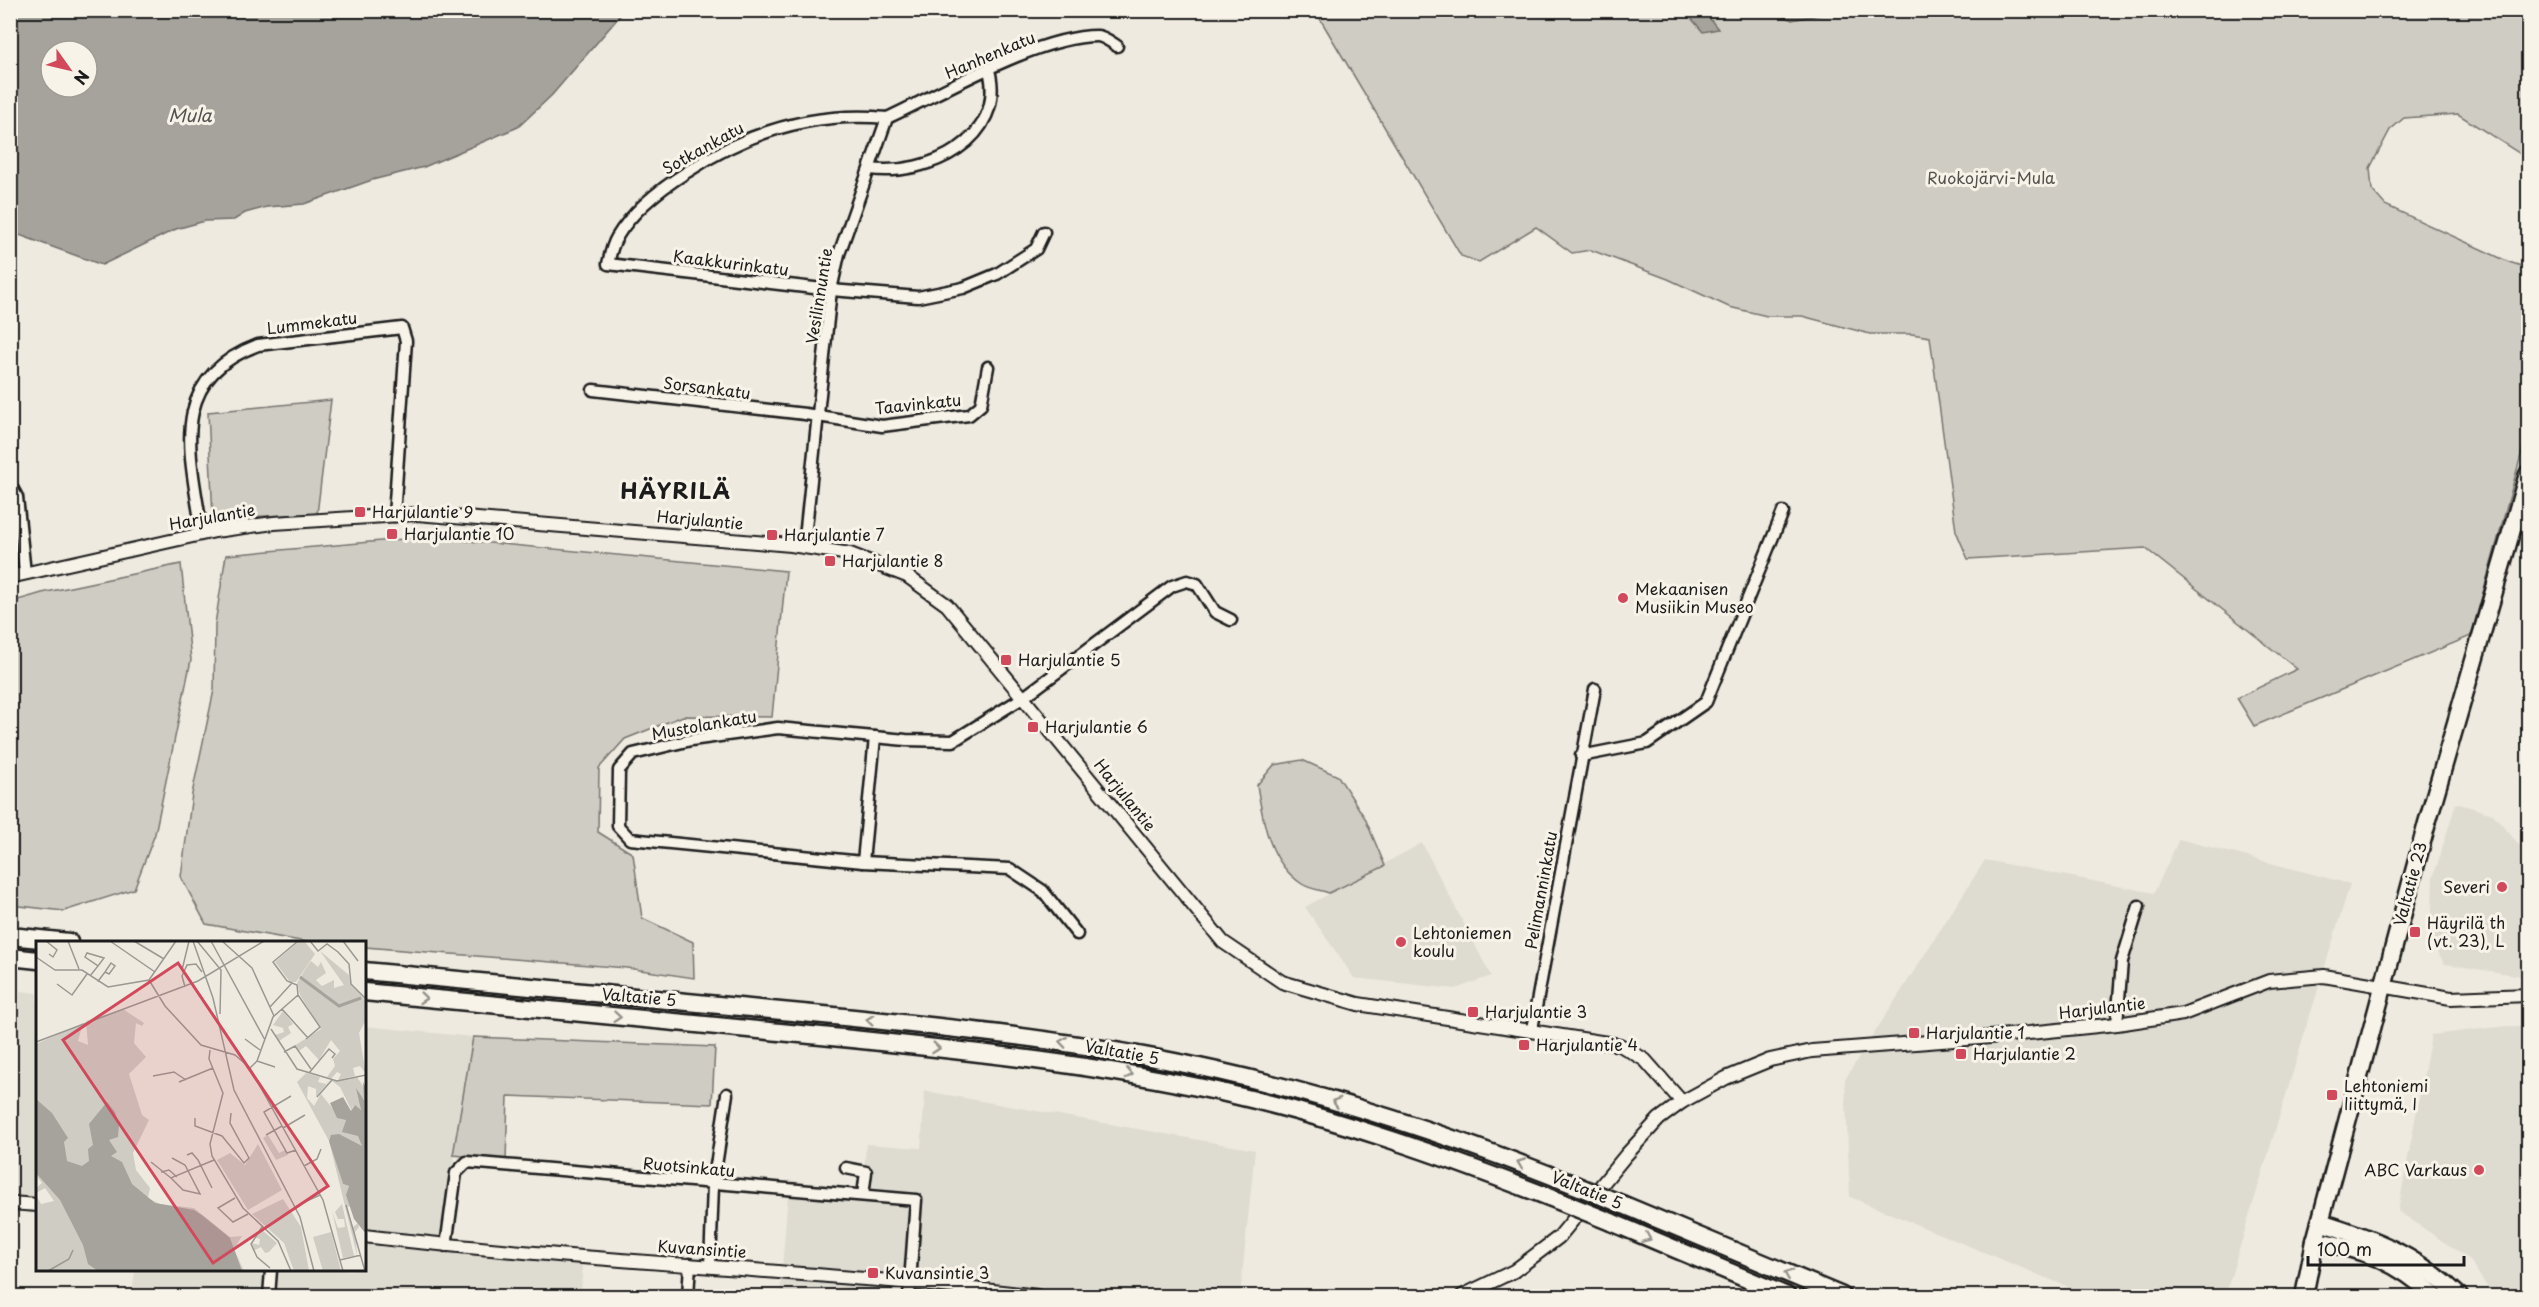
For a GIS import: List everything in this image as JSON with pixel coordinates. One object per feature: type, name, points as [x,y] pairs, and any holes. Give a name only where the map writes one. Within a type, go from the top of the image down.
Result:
[{"type":"highway","name":"Valtatie 23","points":[[2304,1296],[2315,1240],[2382,986],[2529,474]]},
{"type":"highway","points":[[10,936],[59,941]]},
{"type":"highway","points":[[10,957],[36,960]]},
{"type":"highway","name":"Valtatie 5","points":[[366,971],[984,1032],[1099,1048],[1241,1077],[1370,1111],[1496,1153],[1842,1296]]},
{"type":"highway","name":"Valtatie 5","points":[[366,992],[918,1046],[1111,1071],[1223,1093],[1426,1151],[1559,1201],[1787,1296]]},
{"type":"highway","points":[[2320,1222],[2402,1252],[2441,1279],[2459,1296]]},
{"type":"highway","points":[[2315,1240],[2340,1245],[2389,1261],[2414,1277],[2434,1296]]},
{"type":"street","name":"Hanhenkatu","points":[[886,118],[1019,56],[1063,42],[1099,36],[1117,46]]},
{"type":"street","points":[[870,169],[890,172],[925,166],[964,144],[979,129],[991,106],[994,86],[989,70]]},
{"type":"street","name":"Sotkankatu","points":[[608,264],[616,238],[639,210],[664,186],[730,145],[797,122],[834,117],[886,118]]},
{"type":"street","name":"Vesilinnuntie","points":[[804,547],[831,290],[839,254],[886,118]]},
{"type":"street","name":"Kaakkurinkatu","points":[[608,264],[831,290],[918,297],[963,288],[1018,261],[1036,249],[1044,232]]},
{"type":"street","name":"Lummekatu","points":[[202,533],[193,473],[189,423],[202,387],[212,372],[241,351],[258,345],[402,328],[406,341],[394,516]]},
{"type":"street","name":"Taavinkatu","points":[[817,416],[882,426],[969,415],[981,405],[987,367]]},
{"type":"street","name":"Sorsankatu","points":[[593,390],[817,416]]},
{"type":"street","points":[[10,484],[17,497],[25,573]]},
{"type":"street","points":[[1581,756],[1647,742],[1706,702],[1783,512]]},
{"type":"street","name":"Harjulantie","points":[[10,576],[202,533],[274,523],[417,514],[804,547],[850,554],[907,576],[947,605],[1223,942],[1282,981],[1358,1004],[1532,1029],[1620,1045],[1645,1060],[1682,1102]]},
{"type":"street","name":"Mustolankatu","points":[[1077,934],[1043,891],[1010,869],[863,862],[630,839],[618,826],[619,770],[633,754],[690,740],[778,728],[952,741],[1024,697],[1172,586],[1187,581],[1197,584],[1215,612],[1231,620]]},
{"type":"street","name":"Pelimanninkatu","points":[[1532,1029],[1595,689]]},
{"type":"street","points":[[863,862],[875,737]]},
{"type":"street","points":[[2117,1024],[2122,961],[2139,906]]},
{"type":"street","name":"Harjulantie","points":[[1462,1296],[1514,1270],[1559,1237],[1626,1155],[1659,1119],[1682,1102],[1726,1078],[1770,1060],[1812,1051],[2117,1024],[2183,1014],[2269,981],[2324,976],[2451,998],[2529,995]]},
{"type":"street","points":[[710,1266],[713,1185],[727,1094]]},
{"type":"street","name":"Ruotsinkatu","points":[[446,1246],[456,1173],[467,1162],[713,1185],[916,1200],[910,1282]]},
{"type":"street","points":[[846,1168],[866,1172],[863,1195]]},
{"type":"street","points":[[10,1203],[36,1205]]},
{"type":"street","name":"Kuvansintie","points":[[366,1236],[446,1246],[910,1282],[1037,1296]]},
{"type":"street","points":[[688,1296],[690,1264]]},
{"type":"street","points":[[269,1296],[271,1271]]},
{"type":"street","points":[[909,1296],[910,1282]]},
{"type":"shaded area","points":[[2456,803],[2493,814],[2521,847],[2528,850],[2528,977],[2445,964],[2431,944],[2433,878]]},
{"type":"shaded area","points":[[2179,839],[2350,884],[2225,1296],[2090,1296],[1850,1197],[1845,1079],[1985,860],[2154,893]]},
{"type":"shaded area","name":"Lehtoniemen koulu","points":[[1422,843],[1491,976],[1455,989],[1354,978],[1305,907]]},
{"type":"shaded area","points":[[12,990],[36,993],[36,1201],[11,1199]]},
{"type":"shaded area","points":[[366,1026],[473,1037],[442,1241],[583,1252],[581,1296],[132,1296],[135,1271],[366,1271]]},
{"type":"shaded area","points":[[2508,1026],[2528,1027],[2528,1296],[2493,1296],[2469,1259],[2398,1211],[2431,1035]]},
{"type":"shaded area","points":[[925,1091],[1255,1150],[1240,1296],[780,1296],[789,1180],[863,1195],[866,1144],[921,1148]]},
{"type":"green space","name":"Ruokojärvi-Mula","points":[[1320,10],[2528,11],[2528,159],[2458,114],[2404,118],[2390,130],[2370,168],[2372,190],[2385,205],[2509,262],[2528,268],[2528,430],[2471,636],[2254,726],[2237,698],[2297,669],[2145,548],[1968,559],[1956,531],[1930,337],[1912,334],[1870,334],[1802,316],[1767,316],[1729,307],[1668,279],[1591,250],[1572,253],[1536,227],[1479,262],[1461,256],[1319,17]]},
{"type":"green space","points":[[331,400],[317,514],[213,518],[208,412]]},
{"type":"green space","points":[[426,537],[786,571],[772,717],[683,716],[625,739],[599,768],[598,832],[633,854],[642,918],[693,942],[694,978],[627,968],[366,947],[366,941],[300,941],[206,924],[181,877],[192,794],[214,690],[215,624],[226,555]]},
{"type":"green space","points":[[181,564],[191,660],[155,834],[134,889],[64,911],[11,905],[11,602],[42,593]]},
{"type":"green space","points":[[1302,760],[1338,776],[1365,818],[1385,866],[1329,893],[1302,884],[1291,875],[1275,853],[1262,813],[1257,785],[1274,765]]},
{"type":"green space","points":[[473,1037],[715,1047],[712,1104],[508,1096],[506,1160],[453,1155]]},
{"type":"water","name":"Mula","points":[[11,10],[624,11],[552,95],[518,127],[424,167],[372,180],[304,204],[267,207],[245,213],[234,220],[205,221],[176,229],[102,265],[11,232]]},
{"type":"water","points":[[1685,11],[1714,11],[1710,19],[1718,29],[1703,32]]},
{"type":"water","points":[[1754,11],[1827,11],[1824,14],[1792,20],[1774,12],[1758,14]]},
{"type":"place","name":"Harjulantie 9","points":[[360,512]]},
{"type":"place","name":"Harjulantie 10","points":[[392,534]]},
{"type":"place","name":"Harjulantie 7","points":[[772,535]]},
{"type":"place","name":"Harjulantie 8","points":[[830,561]]},
{"type":"place","name":"Mekaanisen Musiikin Museo","points":[[1623,598]]},
{"type":"place","name":"Harjulantie 5","points":[[1006,660]]},
{"type":"place","name":"Harjulantie 6","points":[[1033,727]]},
{"type":"place","name":"Severi","points":[[2502,887]]},
{"type":"place","name":"Häyrilä th (vt. 23), L","points":[[2415,932]]},
{"type":"place","name":"Lehtoniemen koulu","points":[[1401,942]]},
{"type":"place","name":"Harjulantie 3","points":[[1473,1012]]},
{"type":"place","name":"Harjulantie 1","points":[[1914,1033]]},
{"type":"place","name":"Harjulantie 4","points":[[1524,1045]]},
{"type":"place","name":"Harjulantie 2","points":[[1961,1054]]},
{"type":"place","name":"Lehtoniemi liittymä, I","points":[[2332,1095]]},
{"type":"place","name":"ABC Varkaus","points":[[2479,1170]]},
{"type":"place","name":"Kuvansintie 3","points":[[873,1273]]},
{"type":"district","name":"HÄYRILÄ","points":[[676,491]]}]
